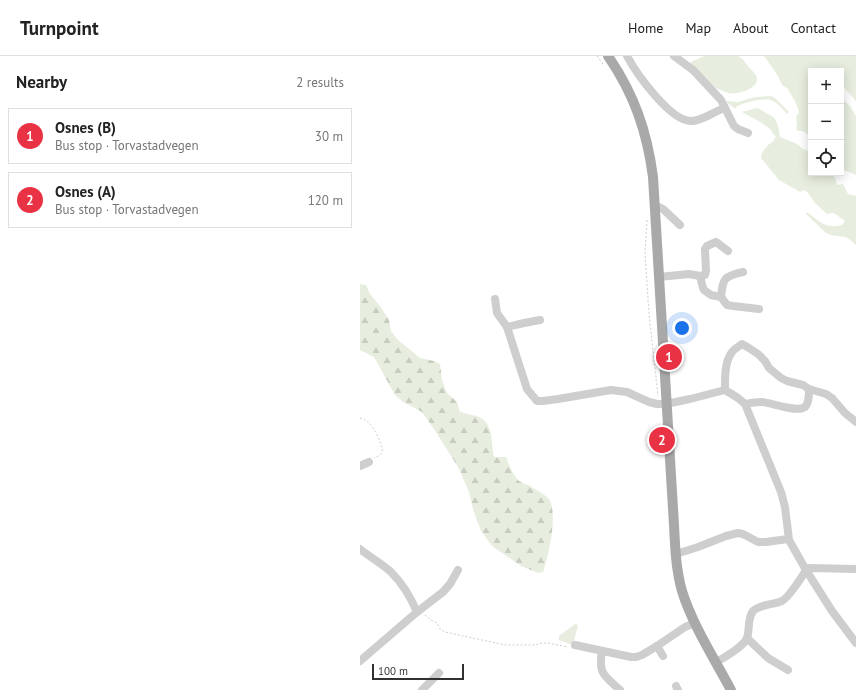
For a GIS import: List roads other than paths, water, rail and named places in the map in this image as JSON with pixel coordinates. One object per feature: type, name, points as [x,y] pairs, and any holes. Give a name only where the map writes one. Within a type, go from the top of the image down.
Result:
[{"type":"main road","points":[[608,56],[626,86],[643,127],[652,166],[659,277],[662,404],[679,576],[682,591],[689,610],[731,690]]},
{"type":"street","points":[[627,56],[642,79],[655,95],[671,111],[683,120],[698,120],[725,108]]},
{"type":"street","points":[[674,56],[692,70],[721,100],[734,126],[738,130],[748,133]]},
{"type":"street","points":[[655,207],[660,207],[663,209],[680,225]]},
{"type":"street","points":[[659,277],[689,274],[700,276],[705,275],[706,246],[716,242],[728,251]]},
{"type":"street","points":[[721,297],[725,278],[743,272]]},
{"type":"street","points":[[700,276],[704,290],[711,295],[721,297],[728,305],[759,309]]},
{"type":"street","points":[[494,299],[497,313],[507,327],[527,389],[537,401],[611,390],[627,392],[649,402],[662,404],[725,390],[738,398],[744,404],[781,492],[785,507],[788,539],[832,611],[856,644]]},
{"type":"street","points":[[507,327],[524,322],[540,320]]},
{"type":"street","points":[[725,390],[729,357],[732,352],[742,344],[758,354],[769,368],[781,378],[826,394],[832,398],[845,413],[856,422]]},
{"type":"street","points":[[744,404],[761,402],[795,409],[802,408],[806,406],[809,389]]},
{"type":"street","points":[[360,466],[369,462]]},
{"type":"street","points":[[676,554],[726,536],[738,534],[743,534],[758,542],[788,539]]},
{"type":"street","points":[[360,550],[390,571],[398,579],[419,611]]},
{"type":"street","points":[[716,662],[745,642],[753,611],[761,606],[783,601],[809,568],[856,570]]},
{"type":"street","points":[[360,661],[448,588],[458,570]]},
{"type":"street","points":[[575,645],[636,657],[657,646],[685,626],[695,623]]},
{"type":"street","points":[[747,638],[768,658],[788,670]]},
{"type":"street","points":[[657,646],[663,656]]},
{"type":"street","points":[[602,651],[600,662],[603,673],[620,690]]},
{"type":"street","points":[[422,690],[439,673]]},
{"type":"place","name":"Osnes (B)","points":[[669,357]]},
{"type":"place","name":"Osnes (A)","points":[[662,440]]}]
